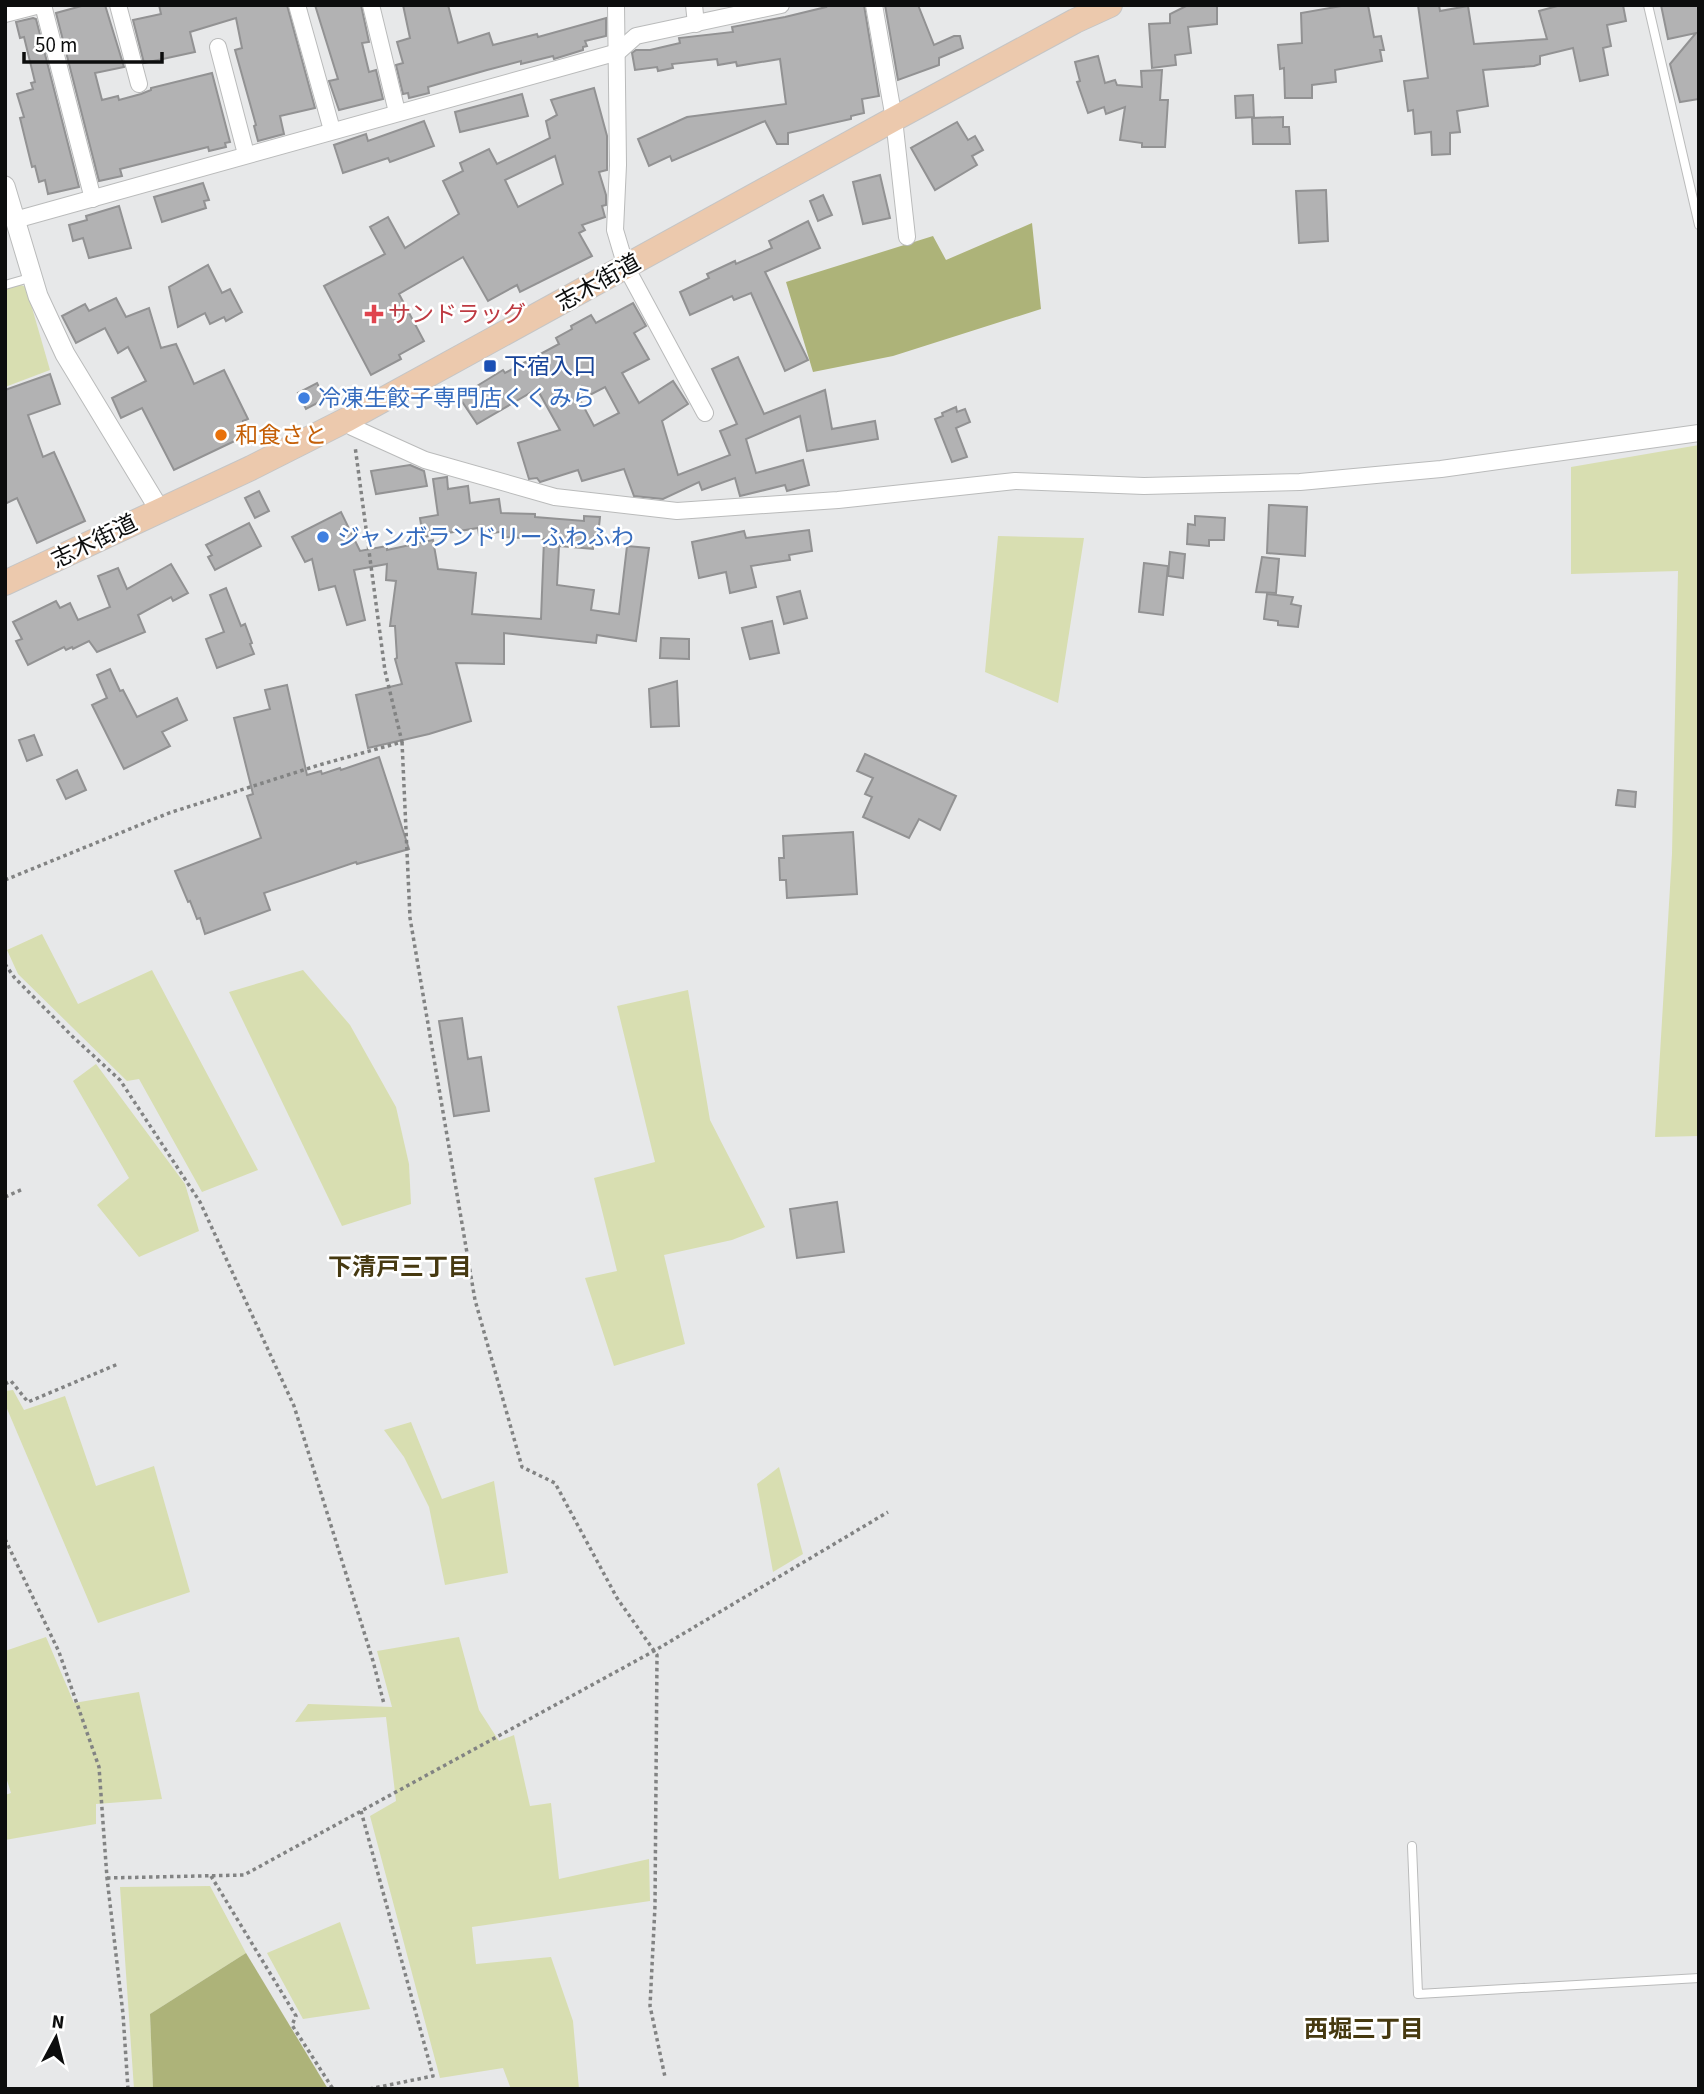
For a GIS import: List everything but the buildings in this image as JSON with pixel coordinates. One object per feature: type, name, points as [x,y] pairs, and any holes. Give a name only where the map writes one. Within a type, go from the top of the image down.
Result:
[{"type":"main road","name":"志木街道","points":[[5,583],[159,509],[350,423],[894,119],[1073,13],[1110,5]]},
{"type":"street","points":[[5,14],[41,5],[93,199]]},
{"type":"street","points":[[118,5],[139,83]]},
{"type":"street","points":[[297,5],[332,130]]},
{"type":"street","points":[[371,5],[397,112]]},
{"type":"street","points":[[616,5],[618,165],[615,230],[626,267],[705,413]]},
{"type":"street","points":[[694,5],[695,24]]},
{"type":"street","points":[[15,220],[618,52],[636,36],[781,5]]},
{"type":"street","points":[[874,5],[894,119],[906,237]]},
{"type":"street","points":[[218,47],[246,154]]},
{"type":"street","points":[[5,186],[38,296],[65,354],[159,509]]},
{"type":"street","points":[[350,423],[425,460],[555,497],[677,511],[838,500],[1015,481],[1144,486],[1300,482],[1440,469],[1699,433]]},
{"type":"lane","points":[[1648,5],[1699,225]]},
{"type":"lane","points":[[5,285],[33,277]]},
{"type":"lane","points":[[1412,1846],[1418,1994],[1699,1978]]},
{"type":"path","points":[[350,423],[385,671],[402,742],[410,918],[475,1300],[522,1467],[555,1483],[617,1598],[657,1655],[655,1906],[650,2006],[665,2077]]},
{"type":"path","points":[[5,880],[169,813],[319,765],[402,742]]},
{"type":"path","points":[[5,964],[14,977],[65,1029],[120,1080],[200,1202],[294,1406],[373,1661],[383,1704]]},
{"type":"path","points":[[5,1197],[23,1189]]},
{"type":"path","points":[[5,1384],[11,1381],[29,1402],[118,1364]]},
{"type":"path","points":[[107,1878],[244,1875],[654,1651],[888,1512]]},
{"type":"path","points":[[5,1539],[60,1652],[94,1749],[102,1785],[107,1878],[123,2014],[128,2089]]},
{"type":"path","points":[[361,1811],[433,2076],[369,2089]]},
{"type":"path","points":[[211,1876],[296,2016],[292,2025],[333,2089]]},
{"type":"green space","points":[[1032,223],[1041,309],[893,356],[813,372],[786,282],[933,236],[946,260]]},
{"type":"green space","points":[[21,285],[26,287],[50,370],[5,387],[5,289]]},
{"type":"green space","points":[[1699,445],[1699,1136],[1655,1137],[1672,854],[1678,571],[1571,574],[1571,467]]},
{"type":"green space","points":[[998,536],[1084,538],[1058,703],[985,672]]},
{"type":"green space","points":[[42,934],[78,1004],[152,970],[258,1170],[202,1192],[139,1079],[127,1081],[18,974],[7,950]]},
{"type":"green space","points":[[303,970],[350,1025],[396,1107],[409,1164],[411,1204],[342,1226],[229,992]]},
{"type":"green space","points":[[688,990],[710,1120],[765,1227],[732,1240],[664,1255],[685,1344],[614,1366],[585,1278],[617,1271],[594,1178],[655,1162],[617,1006]]},
{"type":"green space","points":[[96,1064],[185,1184],[199,1231],[139,1257],[97,1205],[129,1178],[73,1081]]},
{"type":"green space","points":[[13,1390],[24,1410],[65,1396],[96,1486],[154,1466],[190,1592],[98,1623],[5,1404],[5,1391]]},
{"type":"green space","points":[[411,1422],[442,1499],[494,1481],[508,1573],[445,1585],[429,1507],[404,1457],[384,1430]]},
{"type":"green space","points":[[779,1467],[803,1554],[773,1572],[757,1484]]},
{"type":"green space","points":[[46,1637],[74,1703],[139,1692],[162,1799],[96,1804],[96,1824],[5,1840],[5,1795],[11,1793],[5,1774],[5,1651]]},
{"type":"green space","points":[[459,1637],[479,1710],[499,1741],[514,1735],[530,1806],[551,1803],[559,1879],[649,1859],[650,1901],[472,1927],[476,1964],[551,1957],[573,2021],[579,2089],[511,2089],[503,2068],[440,2078],[370,1816],[396,1801],[386,1717],[295,1722],[308,1704],[392,1707],[377,1651]]},
{"type":"green space","points":[[210,1886],[246,1953],[150,2014],[153,2089],[134,2089],[120,1887]]},
{"type":"green space","points":[[340,1922],[370,2009],[303,2019],[267,1953]]},
{"type":"green space","points":[[246,1953],[328,2089],[153,2089],[150,2014]]},
{"type":"place","name":"サンドラッグ","points":[[374,314]]},
{"type":"place","name":"下宿入口","points":[[490,366]]},
{"type":"place","name":"冷凍生餃子専門店くくみら","points":[[304,398]]},
{"type":"place","name":"和食さと","points":[[221,435]]},
{"type":"place","name":"ジャンボランドリーふわふわ","points":[[323,537]]},
{"type":"district","name":"下清戸三丁目","points":[[400,1267]]},
{"type":"district","name":"西堀三丁目","points":[[1364,2029]]}]
